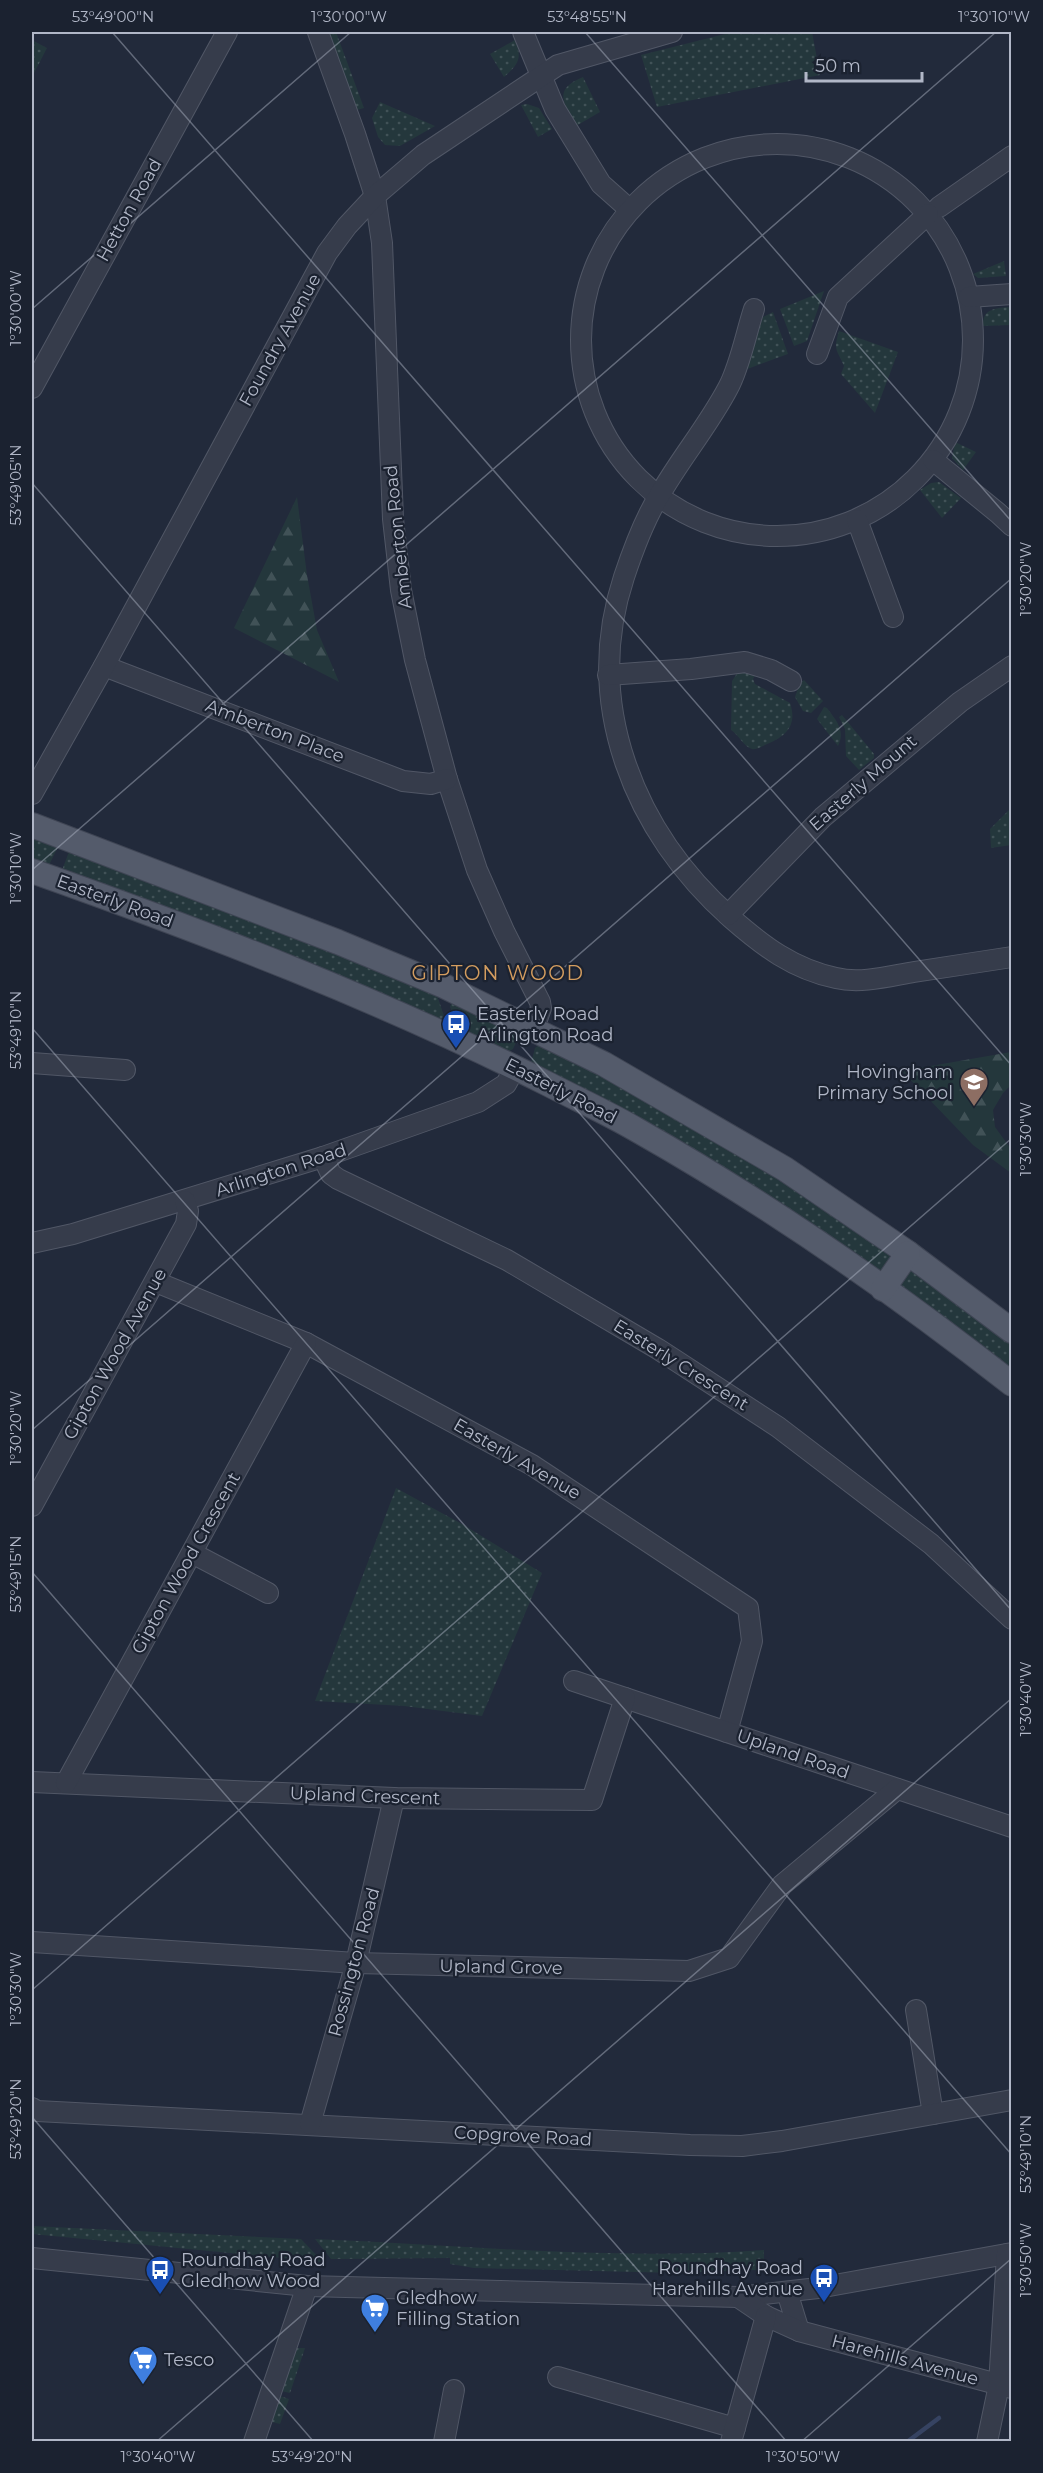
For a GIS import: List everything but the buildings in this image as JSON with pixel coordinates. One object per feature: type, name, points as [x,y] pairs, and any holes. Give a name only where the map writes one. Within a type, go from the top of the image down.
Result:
[{"type":"main road","points":[[32,825],[338,942],[444,986],[534,1028],[662,1096],[785,1169],[908,1253],[1011,1331]]},
{"type":"main road","name":"Easterly Road","points":[[32,871],[159,916],[321,979],[418,1021],[636,1129],[760,1204],[883,1288],[1011,1384]]},
{"type":"main road","points":[[883,1288],[908,1253]]},
{"type":"street","name":"Hetton Road","points":[[32,388],[227,32]]},
{"type":"street","name":"Amberton Road","points":[[318,32],[375,196],[385,283],[386,372],[393,519],[401,590],[415,660],[447,779],[477,870],[504,931],[540,1002],[541,1008],[534,1028]]},
{"type":"street","points":[[523,32],[555,109],[601,184],[628,208]]},
{"type":"street","name":"Foundry Avenue","points":[[32,794],[104,666],[327,253],[347,226],[375,196],[423,155],[558,65],[672,32]]},
{"type":"street","points":[[746,144],[813,146],[877,170],[934,211],[954,253],[969,297],[974,340],[969,383],[955,423],[933,460],[898,495],[857,520],[807,535],[754,536],[704,523],[658,497],[613,450],[586,391],[582,359],[579,326],[594,263],[628,208],[681,166],[746,144]]},
{"type":"street","points":[[817,354],[838,297],[934,211],[1011,156]]},
{"type":"street","points":[[969,297],[1011,294]]},
{"type":"street","points":[[754,309],[729,387],[658,497],[624,578],[613,622],[608,675],[612,712],[622,756],[639,799],[666,846],[694,884],[758,941],[786,961],[811,972],[840,979],[873,979],[1011,957]]},
{"type":"street","points":[[933,460],[999,513],[1011,526]]},
{"type":"street","points":[[857,520],[893,617]]},
{"type":"street","points":[[608,675],[691,669],[745,662],[771,670],[791,681]]},
{"type":"street","name":"Amberton Place","points":[[104,666],[403,781],[431,784],[447,779]]},
{"type":"street","name":"Easterly Mount","points":[[728,915],[794,844],[829,811],[960,702],[1011,666]]},
{"type":"street","points":[[32,1063],[125,1070]]},
{"type":"street","name":"Arlington Road","points":[[32,1244],[185,1201],[323,1157],[478,1102],[497,1092],[506,1084],[515,1068]]},
{"type":"street","name":"Easterly Crescent","points":[[323,1157],[331,1174],[338,1179],[507,1260],[658,1348],[778,1427],[931,1544],[1011,1619]]},
{"type":"street","name":"Gipton Wood Avenue","points":[[32,1506],[186,1224],[188,1211],[185,1201]]},
{"type":"street","name":"Easterly Avenue","points":[[156,1282],[306,1343],[532,1465],[748,1608],[752,1641],[727,1732]]},
{"type":"street","name":"Gipton Wood Crescent","points":[[66,1783],[306,1343]]},
{"type":"street","points":[[192,1553],[268,1593]]},
{"type":"street","name":"Upland Road","points":[[574,1681],[897,1790],[1011,1825]]},
{"type":"street","name":"Upland Crescent","points":[[32,1782],[394,1798],[592,1800],[625,1698]]},
{"type":"street","name":"Upland Grove","points":[[32,1942],[356,1963],[688,1971],[729,1958],[782,1885],[897,1790]]},
{"type":"street","name":"Rossington Road","points":[[309,2124],[356,1963],[394,1798]]},
{"type":"street","points":[[916,2010],[933,2114]]},
{"type":"street","name":"Copgrove Road","points":[[32,2108],[37,2111],[742,2146],[782,2141],[1011,2100]]},
{"type":"street","points":[[32,2258],[307,2286],[738,2297],[787,2292],[1009,2253],[1005,2387],[987,2442]]},
{"type":"street","points":[[254,2442],[307,2286]]},
{"type":"street","points":[[787,2292],[799,2331]]},
{"type":"street","name":"Harehills Avenue","points":[[738,2297],[766,2316],[799,2331],[1005,2387]]},
{"type":"street","points":[[558,2377],[733,2435],[766,2316]]},
{"type":"street","points":[[444,2442],[454,2390]]},
{"type":"green space","points":[[328,32],[336,32],[364,108],[357,110]]},
{"type":"green space","points":[[733,32],[812,32],[820,75],[657,107],[641,55]]},
{"type":"green space","points":[[32,40],[47,48],[32,77]]},
{"type":"green space","points":[[515,40],[519,52],[518,61],[504,77],[490,54]]},
{"type":"green space","points":[[583,77],[600,112],[576,126],[563,97],[567,87]]},
{"type":"green space","points":[[380,102],[435,126],[400,146],[385,145],[378,137],[372,118]]},
{"type":"green space","points":[[527,104],[539,108],[552,129],[538,137],[521,105]]},
{"type":"green space","points":[[1004,261],[1006,276],[978,278],[973,274]]},
{"type":"green space","points":[[824,291],[807,341],[794,346],[780,309]]},
{"type":"green space","points":[[1011,307],[1011,325],[983,326],[983,320],[988,312]]},
{"type":"green space","points":[[773,312],[788,354],[742,371],[763,317]]},
{"type":"green space","points":[[839,331],[898,352],[875,413],[841,374],[844,366],[836,346]]},
{"type":"green space","points":[[955,442],[976,452],[963,470],[952,458]]},
{"type":"green space","points":[[939,482],[961,498],[942,518],[920,490],[931,483]]},
{"type":"green space","points":[[297,497],[317,630],[339,682],[234,628]]},
{"type":"green space","points":[[738,672],[757,672],[753,679],[755,684],[790,703],[792,711],[788,730],[772,742],[757,749],[749,748],[731,730],[732,681]]},
{"type":"green space","points":[[804,680],[823,701],[811,713],[803,711],[795,697],[800,683]]},
{"type":"green space","points":[[824,707],[839,726],[841,735],[838,746],[817,719]]},
{"type":"green space","points":[[842,715],[874,754],[874,758],[859,770],[846,756],[845,729],[839,717]]},
{"type":"green space","points":[[1011,808],[1011,845],[991,848],[990,829]]},
{"type":"green space","points":[[32,835],[59,845],[48,867],[32,861]]},
{"type":"green space","points":[[70,849],[437,995],[446,1022],[61,873]]},
{"type":"green space","points":[[452,1002],[519,1036],[513,1049],[508,1052],[460,1030],[450,1007]]},
{"type":"green space","points":[[539,1045],[546,1046],[734,1149],[893,1255],[883,1274],[531,1063],[535,1048]]},
{"type":"green space","name":"Hovingham Primary School","points":[[1011,1052],[1011,1085],[1003,1093],[993,1110],[995,1127],[1011,1149],[1011,1173],[973,1145],[902,1071]]},
{"type":"green space","points":[[910,1269],[1011,1343],[1011,1374],[900,1290],[897,1283]]},
{"type":"green space","points":[[396,1488],[462,1524],[542,1573],[482,1716],[404,1706],[315,1701]]},
{"type":"green space","points":[[32,2226],[301,2239],[323,2262],[32,2234]]},
{"type":"green space","points":[[315,2239],[596,2253],[708,2253],[764,2250],[764,2262],[756,2270],[675,2273],[474,2268],[450,2264],[450,2258],[331,2259]]},
{"type":"green space","points":[[296,2348],[305,2348],[290,2393],[281,2391]]},
{"type":"green space","points":[[280,2396],[289,2399],[280,2424],[272,2422]]},
{"type":"waterway","points":[[907,2442],[939,2418]]},
{"type":"place","name":"Easterly Road Arlington Road","points":[[456,1050]]},
{"type":"place","name":"Hovingham Primary School","points":[[974,1108]]},
{"type":"place","name":"Roundhay Road Gledhow Wood","points":[[160,2296]]},
{"type":"place","name":"Roundhay Road Harehills Avenue","points":[[824,2304]]},
{"type":"place","name":"Gledhow Filling Station","points":[[375,2334]]},
{"type":"place","name":"Tesco","points":[[143,2386]]},
{"type":"district","name":"GIPTON WOOD","points":[[498,973]]}]
